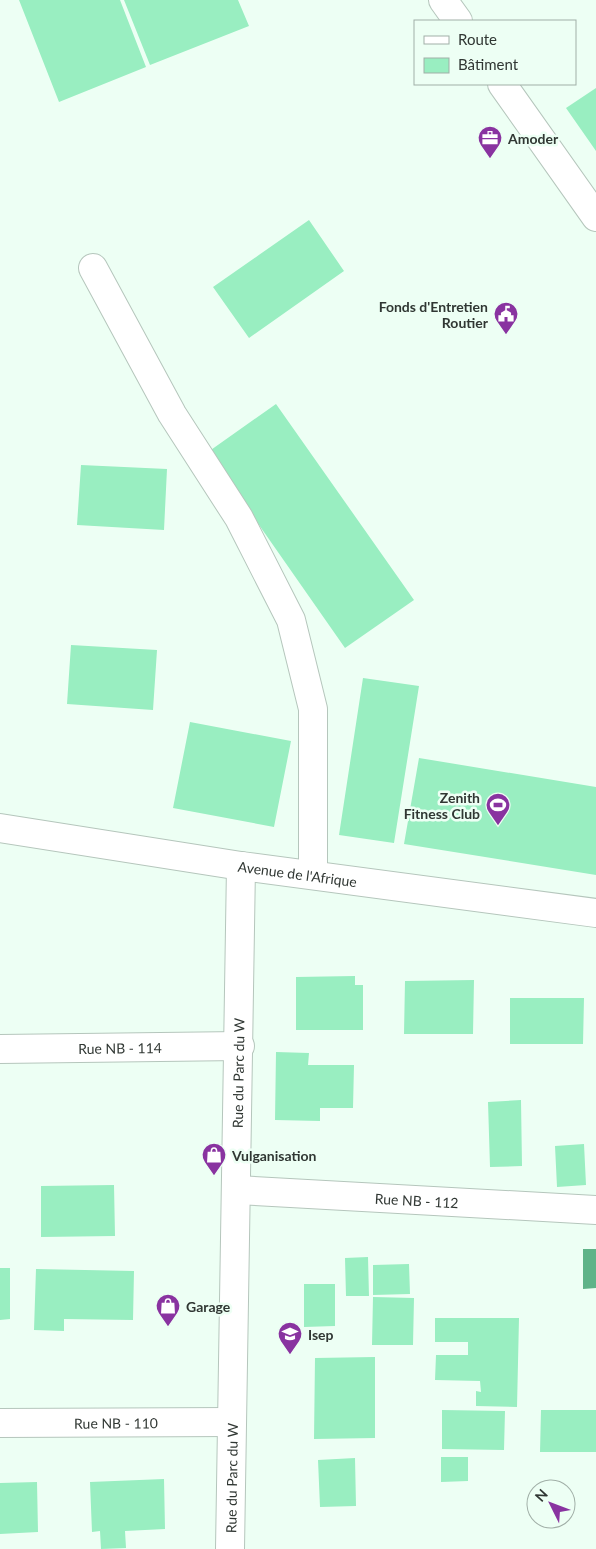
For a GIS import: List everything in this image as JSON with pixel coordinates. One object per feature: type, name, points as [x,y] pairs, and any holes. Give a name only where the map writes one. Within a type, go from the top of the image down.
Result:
[{"type":"street","points":[[443,0],[457,20]]},
{"type":"street","points":[[503,85],[596,217]]},
{"type":"street","points":[[93,268],[172,414],[239,518],[291,620],[314,709],[312,875]]},
{"type":"street","name":"Avenue de l'Afrique","points":[[0,828],[241,866],[596,913]]},
{"type":"street","name":"Rue du Parc du W","points":[[230,1549],[240,1046],[241,866]]},
{"type":"street","name":"Rue NB - 114","points":[[0,1049],[240,1046]]},
{"type":"street","name":"Rue NB - 112","points":[[237,1190],[596,1210]]},
{"type":"street","name":"Rue NB - 110","points":[[0,1423],[232,1422]]},
{"type":"shaded area","points":[[583,1249],[596,1249],[596,1288],[583,1289]]},
{"type":"building","points":[[19,0],[120,0],[146,67],[59,102]]},
{"type":"building","points":[[124,0],[238,0],[249,26],[150,65]]},
{"type":"building","points":[[596,88],[596,151],[566,108]]},
{"type":"building","points":[[309,220],[344,271],[249,338],[213,287]]},
{"type":"building","points":[[276,404],[414,600],[345,648],[208,452]]},
{"type":"building","points":[[81,465],[167,469],[164,530],[77,525]]},
{"type":"building","points":[[71,645],[157,650],[153,710],[67,704]]},
{"type":"building","points":[[363,678],[419,686],[394,843],[339,835]]},
{"type":"building","points":[[190,722],[291,741],[274,827],[173,808]]},
{"type":"building","points":[[419,758],[596,787],[596,875],[404,844]]},
{"type":"building","points":[[355,976],[355,985],[363,985],[363,1030],[296,1030],[296,977]]},
{"type":"building","points":[[474,980],[473,1034],[404,1034],[405,981]]},
{"type":"building","points":[[510,998],[584,998],[583,1044],[510,1044]]},
{"type":"building","points":[[276,1052],[309,1053],[308,1065],[354,1065],[353,1108],[320,1108],[320,1121],[275,1120]]},
{"type":"building","points":[[521,1100],[522,1166],[490,1167],[488,1102]]},
{"type":"building","points":[[584,1144],[586,1185],[557,1187],[555,1146]]},
{"type":"building","points":[[114,1185],[115,1236],[41,1237],[41,1186]]},
{"type":"building","points":[[368,1257],[369,1296],[346,1296],[345,1258]]},
{"type":"building","points":[[409,1264],[410,1294],[373,1295],[373,1265]]},
{"type":"building","points":[[0,1268],[10,1268],[10,1319],[0,1320]]},
{"type":"building","points":[[36,1269],[134,1271],[133,1320],[64,1319],[64,1331],[34,1330]]},
{"type":"building","points":[[304,1284],[335,1284],[335,1326],[304,1327]]},
{"type":"building","points":[[373,1297],[414,1298],[413,1345],[372,1345]]},
{"type":"building","points":[[435,1318],[519,1318],[517,1407],[476,1406],[476,1391],[481,1392],[480,1381],[435,1380],[436,1355],[468,1355],[468,1342],[435,1342]]},
{"type":"building","points":[[375,1357],[375,1438],[314,1439],[315,1358]]},
{"type":"building","points":[[442,1410],[505,1411],[504,1450],[442,1449]]},
{"type":"building","points":[[541,1410],[596,1410],[596,1452],[540,1452]]},
{"type":"building","points":[[441,1457],[468,1457],[468,1481],[441,1482]]},
{"type":"building","points":[[355,1458],[356,1506],[320,1507],[318,1460]]},
{"type":"building","points":[[164,1479],[165,1529],[125,1531],[126,1548],[101,1549],[100,1531],[92,1532],[90,1482]]},
{"type":"building","points":[[37,1482],[38,1532],[0,1534],[0,1483]]},
{"type":"place","name":"Amoder","points":[[490,159]]},
{"type":"place","name":"Fonds d'Entretien Routier","points":[[506,335]]},
{"type":"place","name":"Zenith Fitness Club","points":[[498,826]]},
{"type":"place","name":"Vulganisation","points":[[214,1176]]},
{"type":"place","name":"Garage","points":[[168,1327]]},
{"type":"place","name":"Isep","points":[[290,1355]]}]
